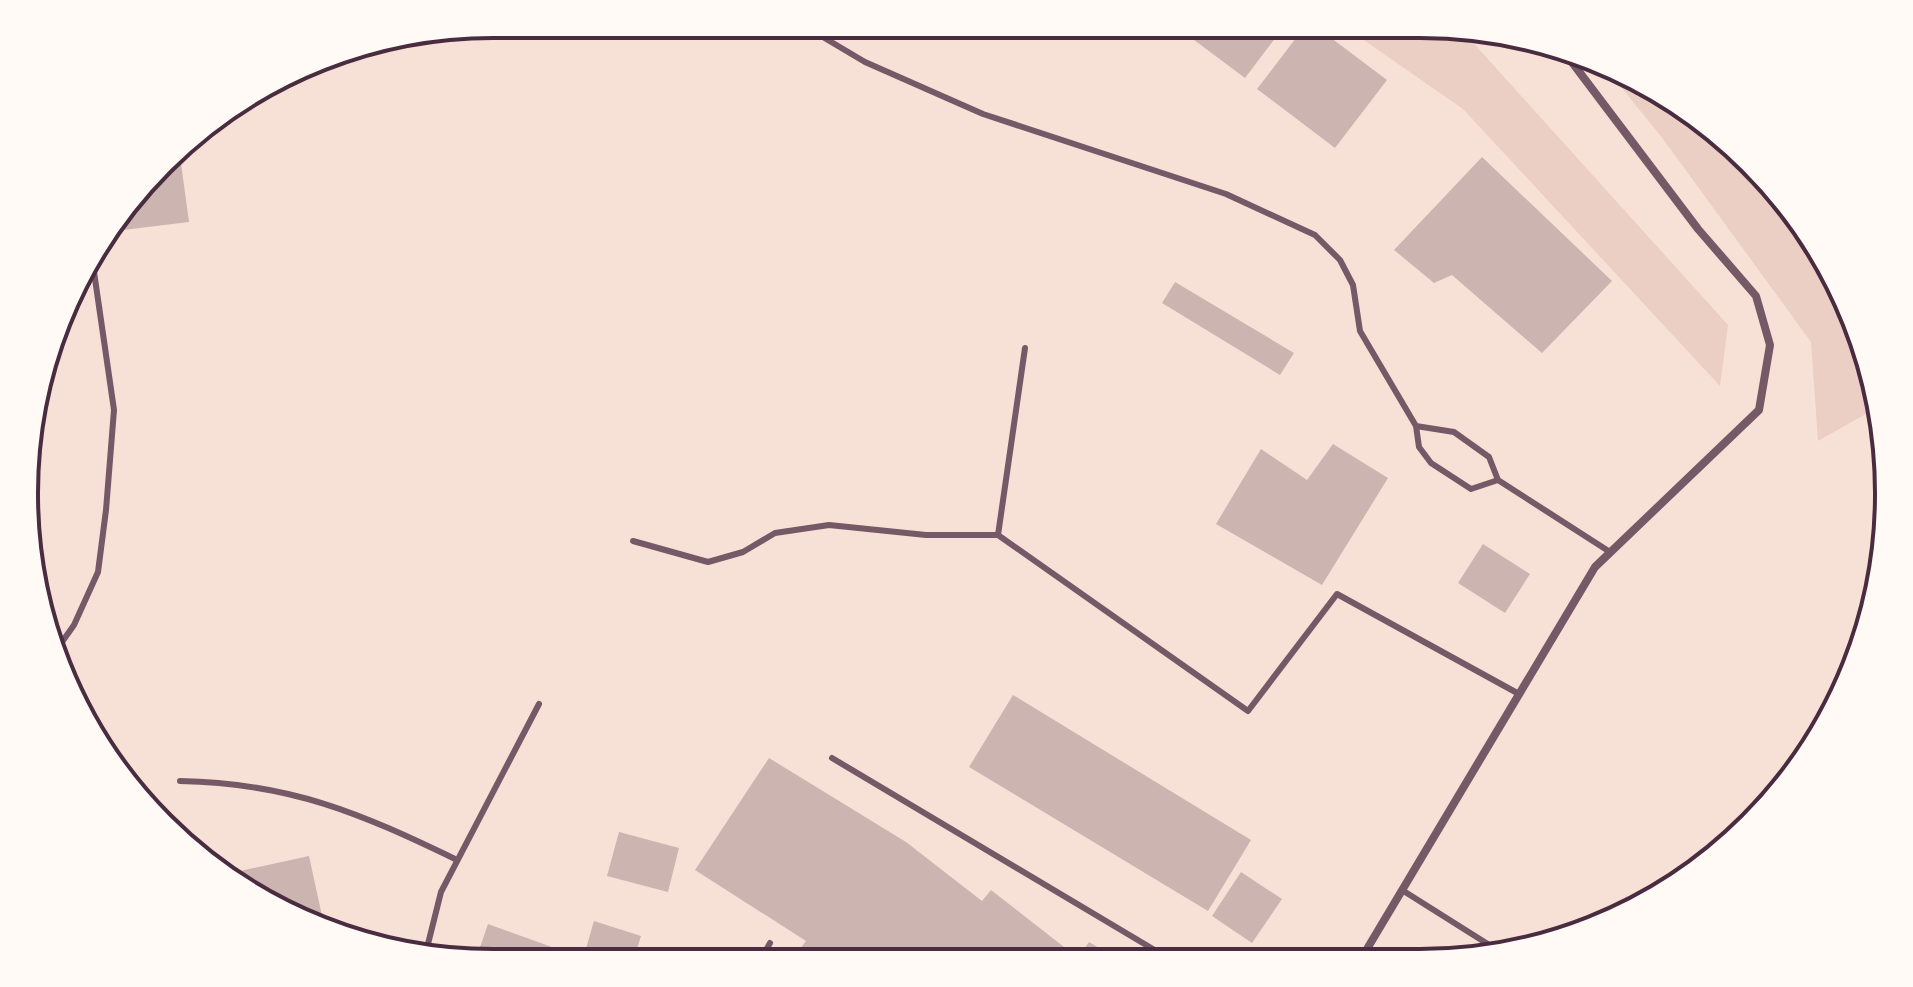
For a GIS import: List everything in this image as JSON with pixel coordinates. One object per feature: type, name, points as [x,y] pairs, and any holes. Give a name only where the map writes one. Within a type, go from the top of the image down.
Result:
[{"type":"street","points":[[1367,949],[1595,567],[1759,410],[1770,345],[1756,296],[1698,229],[1574,65]]},
{"type":"lane","points":[[825,38],[865,62],[983,114],[1226,194],[1315,235],[1340,260],[1353,285],[1360,331],[1416,426],[1419,447],[1431,463],[1471,489],[1498,480]]},
{"type":"lane","points":[[62,641],[74,625],[98,572],[106,510],[114,410],[94,275]]},
{"type":"lane","points":[[998,535],[1025,348]]},
{"type":"lane","points":[[1416,426],[1454,432],[1489,457],[1498,480],[1610,552]]},
{"type":"lane","points":[[633,541],[708,562],[743,552],[775,533],[829,525],[926,535],[998,535],[1248,711],[1337,594],[1519,694]]},
{"type":"lane","points":[[428,944],[441,892],[539,704]]},
{"type":"lane","points":[[832,758],[1153,949]]},
{"type":"lane","points":[[180,781],[232,782],[276,788],[329,803],[389,827],[457,860]]},
{"type":"lane","points":[[1402,890],[1487,944]]},
{"type":"lane","points":[[767,949],[770,943]]},
{"type":"shaded area","points":[[1361,38],[1472,41],[1728,325],[1720,386],[1463,109]]},
{"type":"shaded area","points":[[1618,84],[1697,132],[1742,171],[1781,216],[1814,266],[1840,319],[1851,347],[1867,413],[1818,441],[1811,342],[1663,139]]},
{"type":"building","points":[[1191,38],[1275,38],[1245,78]]},
{"type":"building","points":[[1296,38],[1331,38],[1387,80],[1335,148],[1257,89]]},
{"type":"building","points":[[1482,157],[1612,281],[1542,353],[1452,275],[1434,283],[1394,250]]},
{"type":"building","points":[[181,162],[189,222],[122,230]]},
{"type":"building","points":[[1175,282],[1294,353],[1280,375],[1162,303]]},
{"type":"building","points":[[1333,444],[1388,478],[1322,585],[1216,524],[1261,449],[1307,480]]},
{"type":"building","points":[[1483,544],[1530,574],[1505,613],[1458,583]]},
{"type":"building","points":[[1013,695],[1251,840],[1208,911],[969,767]]},
{"type":"building","points":[[769,758],[906,842],[982,901],[991,890],[1064,947],[800,949],[806,941],[695,870]]},
{"type":"building","points":[[619,832],[679,848],[668,892],[607,876]]},
{"type":"building","points":[[309,856],[322,915],[292,902],[239,871]]},
{"type":"building","points":[[1241,872],[1282,899],[1252,943],[1212,916]]},
{"type":"building","points":[[594,921],[641,936],[637,949],[586,949]]},
{"type":"building","points":[[488,924],[558,949],[494,949],[480,949]]},
{"type":"building","points":[[1089,942],[1101,949],[1084,949]]}]
